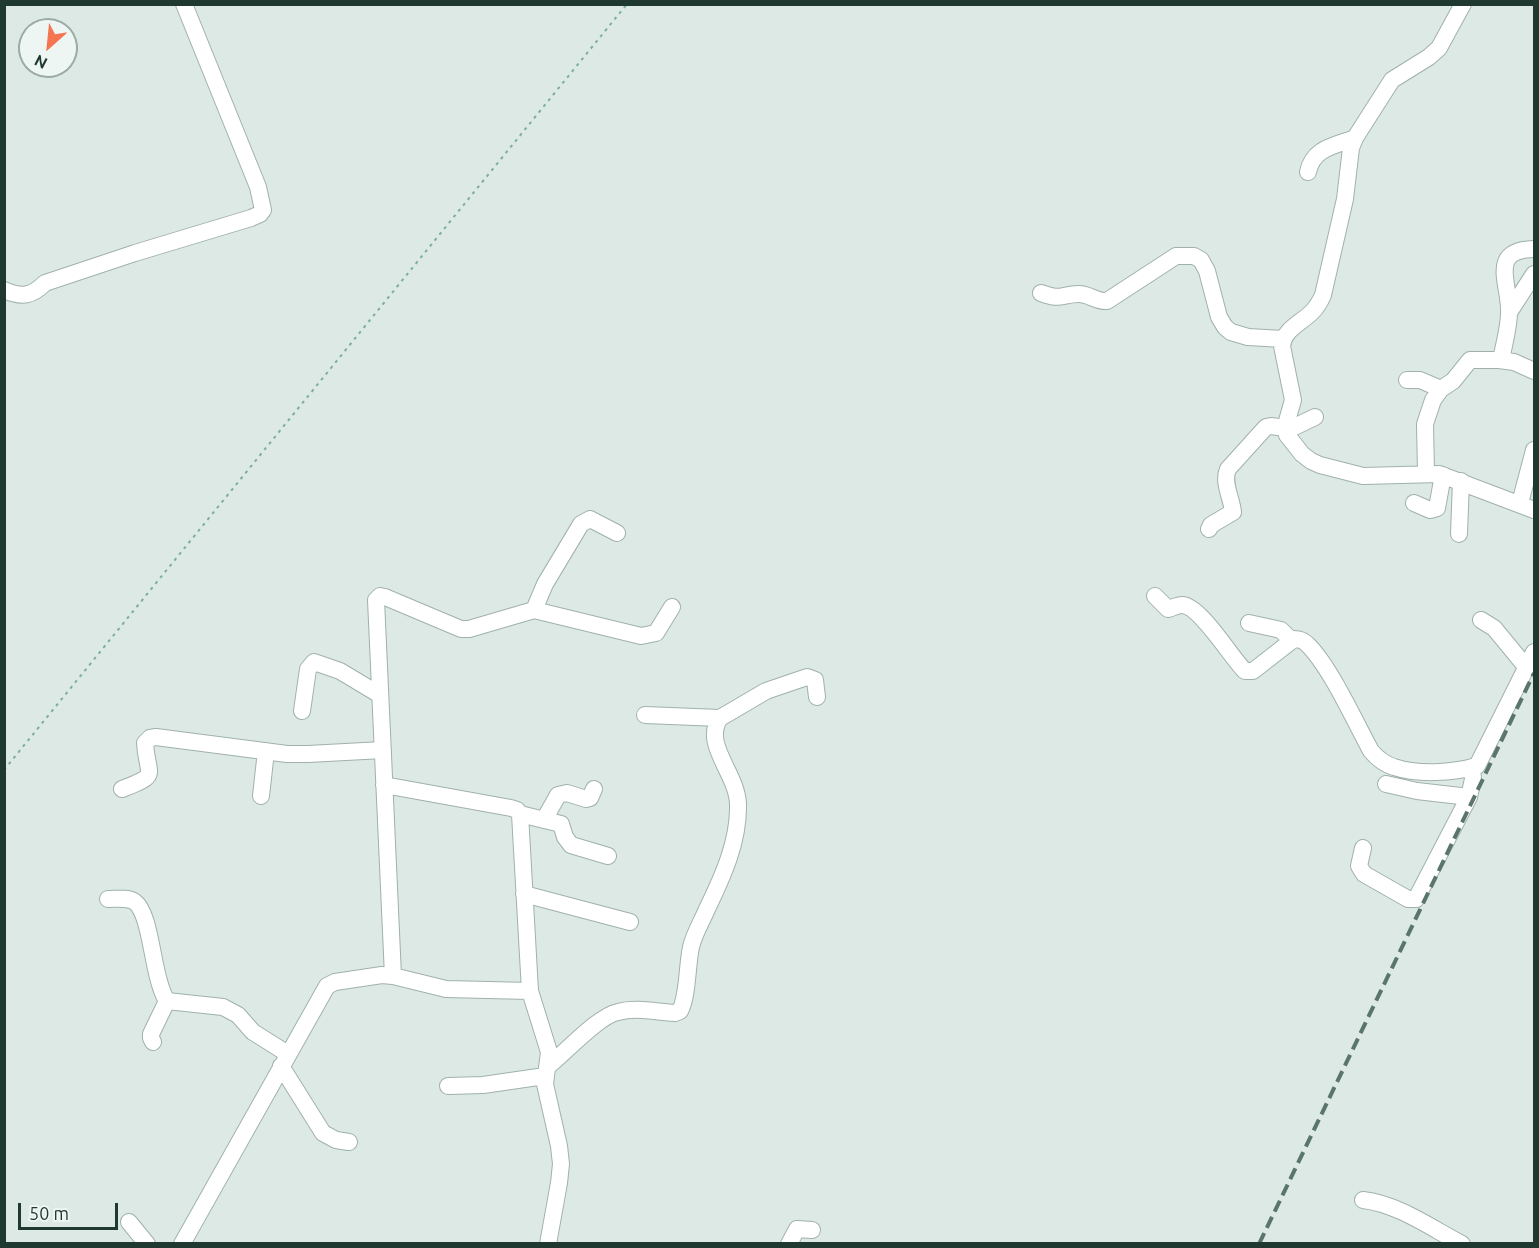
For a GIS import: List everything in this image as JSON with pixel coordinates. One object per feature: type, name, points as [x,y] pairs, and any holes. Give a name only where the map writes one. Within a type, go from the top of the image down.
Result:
[{"type":"street","points":[[4,290],[29,295],[45,283],[251,218],[263,210],[258,187],[184,4]]},
{"type":"street","points":[[1463,4],[1438,48],[1429,57],[1392,80],[1354,138],[1345,199],[1323,295],[1311,314],[1288,332],[1283,339],[1282,346],[1293,400],[1285,429],[1302,454],[1320,465],[1363,476],[1435,474],[1461,481],[1527,507],[1534,450]]},
{"type":"street","points":[[1308,172],[1310,162],[1318,152],[1354,138]]},
{"type":"street","points":[[1500,360],[1510,310],[1503,276],[1507,261],[1513,253],[1522,249],[1534,249]]},
{"type":"street","points":[[1041,293],[1058,298],[1082,294],[1099,302],[1107,301],[1176,256],[1194,256],[1201,260],[1207,271],[1219,317],[1225,327],[1231,332],[1248,337],[1283,339]]},
{"type":"street","points":[[1510,310],[1534,274]]},
{"type":"street","points":[[1414,503],[1430,510],[1437,508],[1435,474],[1425,424],[1433,400],[1441,389],[1453,381],[1470,360],[1514,362],[1534,371]]},
{"type":"street","points":[[1407,380],[1420,380],[1441,389]]},
{"type":"street","points":[[1209,529],[1215,522],[1233,512],[1226,474],[1228,469],[1266,427],[1285,429],[1316,417]]},
{"type":"street","points":[[1459,534],[1461,481]]},
{"type":"street","points":[[534,610],[545,584],[581,524],[590,519],[617,533]]},
{"type":"street","points":[[393,976],[376,600],[380,596],[385,597],[461,629],[469,629],[534,610],[641,636],[656,633],[672,607]]},
{"type":"street","points":[[1155,596],[1168,609],[1182,605],[1191,608],[1245,671],[1253,671],[1292,641],[1298,639],[1308,645],[1328,674],[1371,752],[1393,767],[1430,772],[1478,766],[1534,652]]},
{"type":"street","points":[[1481,620],[1494,628],[1527,668]]},
{"type":"street","points":[[1249,623],[1281,630],[1292,641]]},
{"type":"street","points":[[302,711],[308,669],[314,662],[340,671],[380,695]]},
{"type":"street","points":[[645,715],[720,718],[766,692],[807,677],[815,680],[817,697]]},
{"type":"street","points":[[448,1086],[483,1086],[546,1072],[599,1021],[615,1012],[634,1010],[675,1013],[682,1007],[691,947],[724,874],[738,820],[738,796],[715,743],[716,726],[720,718]]},
{"type":"street","points":[[122,789],[148,776],[150,769],[146,743],[150,738],[156,737],[308,754],[383,750]]},
{"type":"street","points":[[261,796],[266,751]]},
{"type":"street","points":[[1363,848],[1359,866],[1364,874],[1408,899],[1416,899],[1469,797],[1473,779],[1472,767]]},
{"type":"street","points":[[1386,783],[1417,791],[1469,797]]},
{"type":"street","points":[[384,785],[511,808],[520,814],[561,824],[565,837],[571,845],[608,856]]},
{"type":"street","points":[[544,820],[558,795],[567,793],[586,799],[594,789]]},
{"type":"street","points":[[520,814],[530,991],[549,1052],[546,1072],[561,1164],[548,1244]]},
{"type":"street","points":[[524,894],[630,922]]},
{"type":"street","points":[[108,899],[127,899],[138,905],[148,931],[155,971],[167,1001],[152,1034],[153,1042]]},
{"type":"street","points":[[182,1244],[327,986],[335,982],[382,975],[446,989],[530,991]]},
{"type":"street","points":[[167,1001],[223,1007],[231,1010],[285,1060],[323,1133],[336,1140],[349,1142]]},
{"type":"street","points":[[1363,1200],[1390,1206],[1462,1244]]},
{"type":"street","points":[[129,1222],[147,1244]]},
{"type":"street","points":[[789,1244],[797,1229],[812,1230]]},
{"type":"path","points":[[4,770],[627,4]]},
{"type":"railway","points":[[1259,1244],[1534,673]]}]
